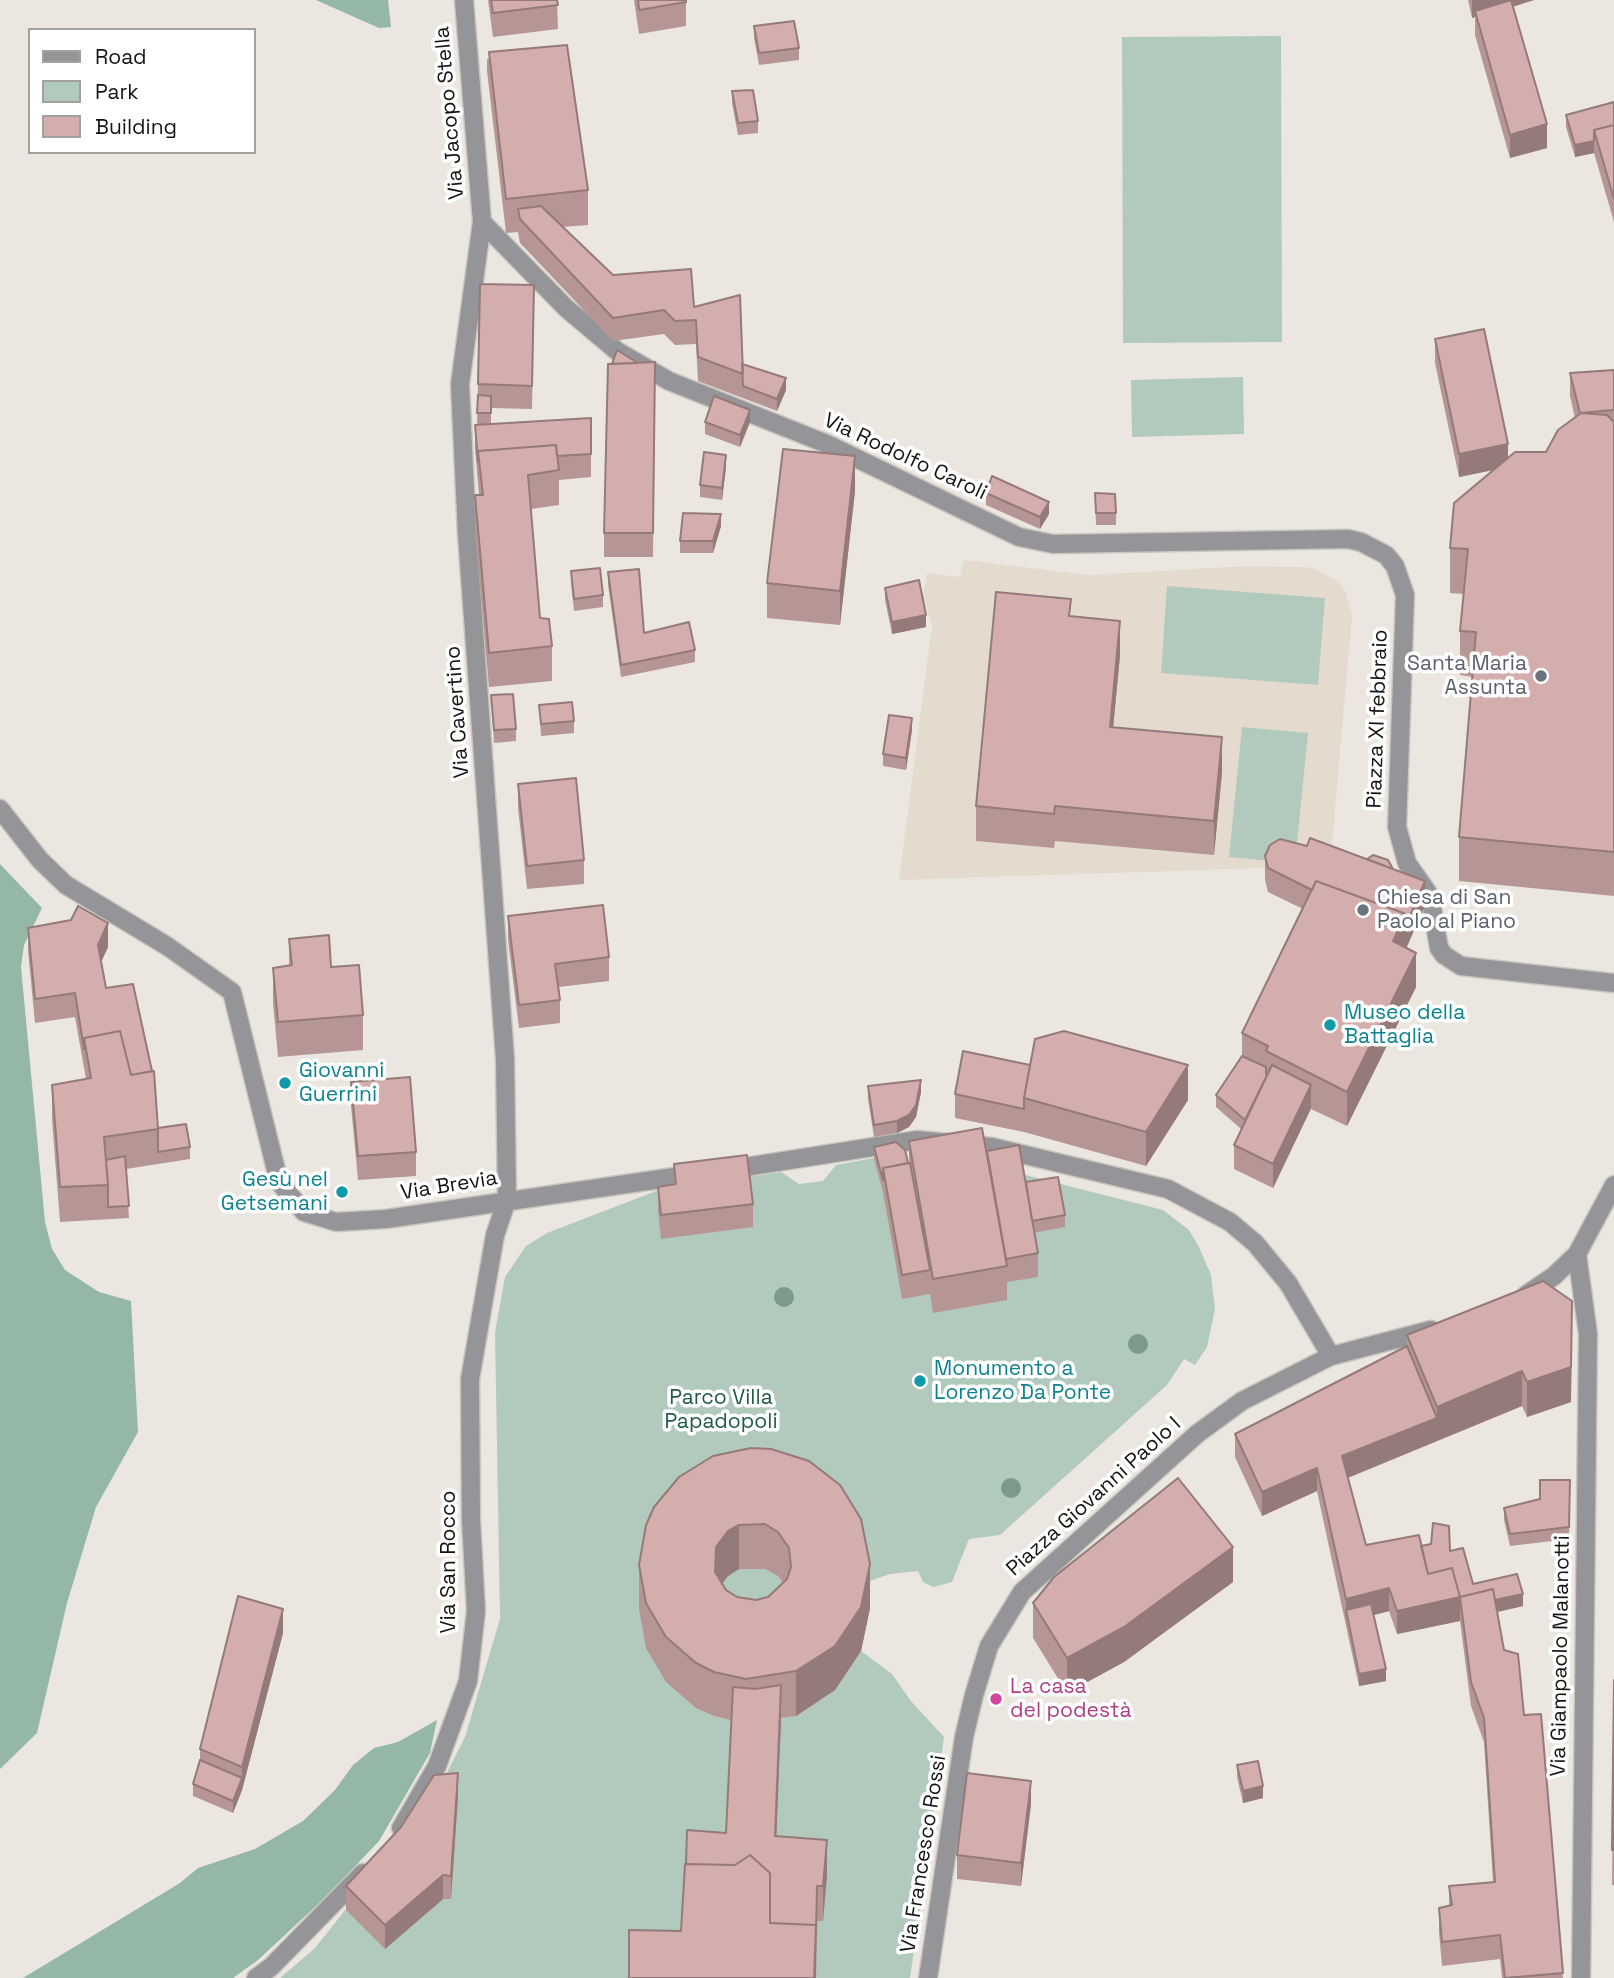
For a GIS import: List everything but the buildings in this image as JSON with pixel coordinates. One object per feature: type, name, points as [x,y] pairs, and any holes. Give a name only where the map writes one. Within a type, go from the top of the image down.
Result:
[{"type":"street","name":"Via Jacopo Stella","points":[[464,0],[482,222]]},
{"type":"street","name":"Via Rodolfo Caroli","points":[[482,222],[566,308],[617,351],[668,381],[827,444],[1019,537],[1053,544],[1335,539],[1361,542],[1373,547]]},
{"type":"street","name":"Via Cavertino","points":[[482,222],[460,384],[467,534],[505,1059],[507,1200]]},
{"type":"street","name":"Piazza XI febbraio","points":[[1373,547],[1395,566],[1405,595],[1397,827],[1407,863],[1430,897],[1439,948],[1451,962],[1461,966],[1614,983]]},
{"type":"street","name":"Via Brevia","points":[[0,809],[40,860],[66,885],[167,946],[232,992],[279,1182],[304,1212],[336,1222],[386,1219],[917,1140],[992,1147],[1168,1189],[1230,1222],[1255,1243],[1288,1283],[1331,1356]]},
{"type":"street","points":[[1508,1303],[1554,1276],[1577,1254],[1614,1185]]},
{"type":"street","name":"Via San Rocco","points":[[390,1842],[437,1766],[468,1681],[476,1611],[471,1520],[470,1379],[495,1235],[507,1200]]},
{"type":"street","name":"Via Giampaolo Malanotti","points":[[1577,1254],[1588,1334],[1581,1978]]},
{"type":"street","name":"Piazza Giovanni Paolo I","points":[[964,1737],[989,1646],[1022,1592],[1197,1434],[1242,1401],[1331,1356],[1453,1324]]},
{"type":"street","name":"Via Francesco Rossi","points":[[928,1978],[964,1737]]},
{"type":"street","points":[[256,1978],[271,1967],[372,1862]]},
{"type":"shaded area","points":[[964,560],[1089,575],[1244,566],[1306,567],[1318,570],[1338,582],[1346,593],[1352,616],[1330,866],[899,880],[932,625],[923,596],[927,573],[960,577]]},
{"type":"green space","points":[[316,0],[388,0],[391,27],[379,28]]},
{"type":"green space","points":[[1281,36],[1282,342],[1123,343],[1122,37]]},
{"type":"green space","points":[[1243,377],[1244,434],[1132,437],[1131,380]]},
{"type":"green space","points":[[1167,586],[1325,598],[1318,685],[1161,673]]},
{"type":"green space","points":[[1242,727],[1308,733],[1295,863],[1229,857]]},
{"type":"green space","points":[[0,864],[42,908],[24,945],[21,967],[45,1222],[52,1249],[65,1270],[99,1292],[131,1301],[138,1432],[96,1507],[67,1603],[37,1733],[0,1769]]},
{"type":"green space","name":"Parco Villa Papadopoli","points":[[896,1154],[909,1176],[998,1168],[1163,1210],[1189,1230],[1199,1247],[1211,1275],[1215,1309],[1207,1347],[1195,1365],[1184,1359],[1167,1385],[1000,1535],[969,1539],[952,1582],[934,1587],[923,1582],[918,1571],[890,1574],[867,1582],[870,1608],[861,1651],[892,1674],[911,1701],[944,1737],[910,1978],[280,1978],[315,1948],[434,1798],[465,1737],[500,1619],[495,1332],[505,1277],[526,1246],[547,1233],[656,1191],[781,1172],[799,1184],[823,1181],[836,1165]]},
{"type":"green space","points":[[437,1720],[430,1753],[379,1841],[327,1896],[258,1960],[233,1978],[23,1978],[180,1883],[198,1868],[255,1849],[303,1821],[335,1790],[353,1765],[374,1748],[398,1742]]},
{"type":"place","name":"Santa Maria Assunta","points":[[1541,676]]},
{"type":"place","name":"Chiesa di San Paolo al Piano","points":[[1363,910]]},
{"type":"place","name":"Museo della Battaglia","points":[[1330,1025]]},
{"type":"place","name":"Giovanni Guerrini","points":[[285,1083]]},
{"type":"place","name":"Gesù nel Getsemani","points":[[342,1192]]},
{"type":"place","name":"Monumento a Lorenzo Da Ponte","points":[[920,1381]]},
{"type":"place","name":"La casa del podestà","points":[[996,1699]]}]
